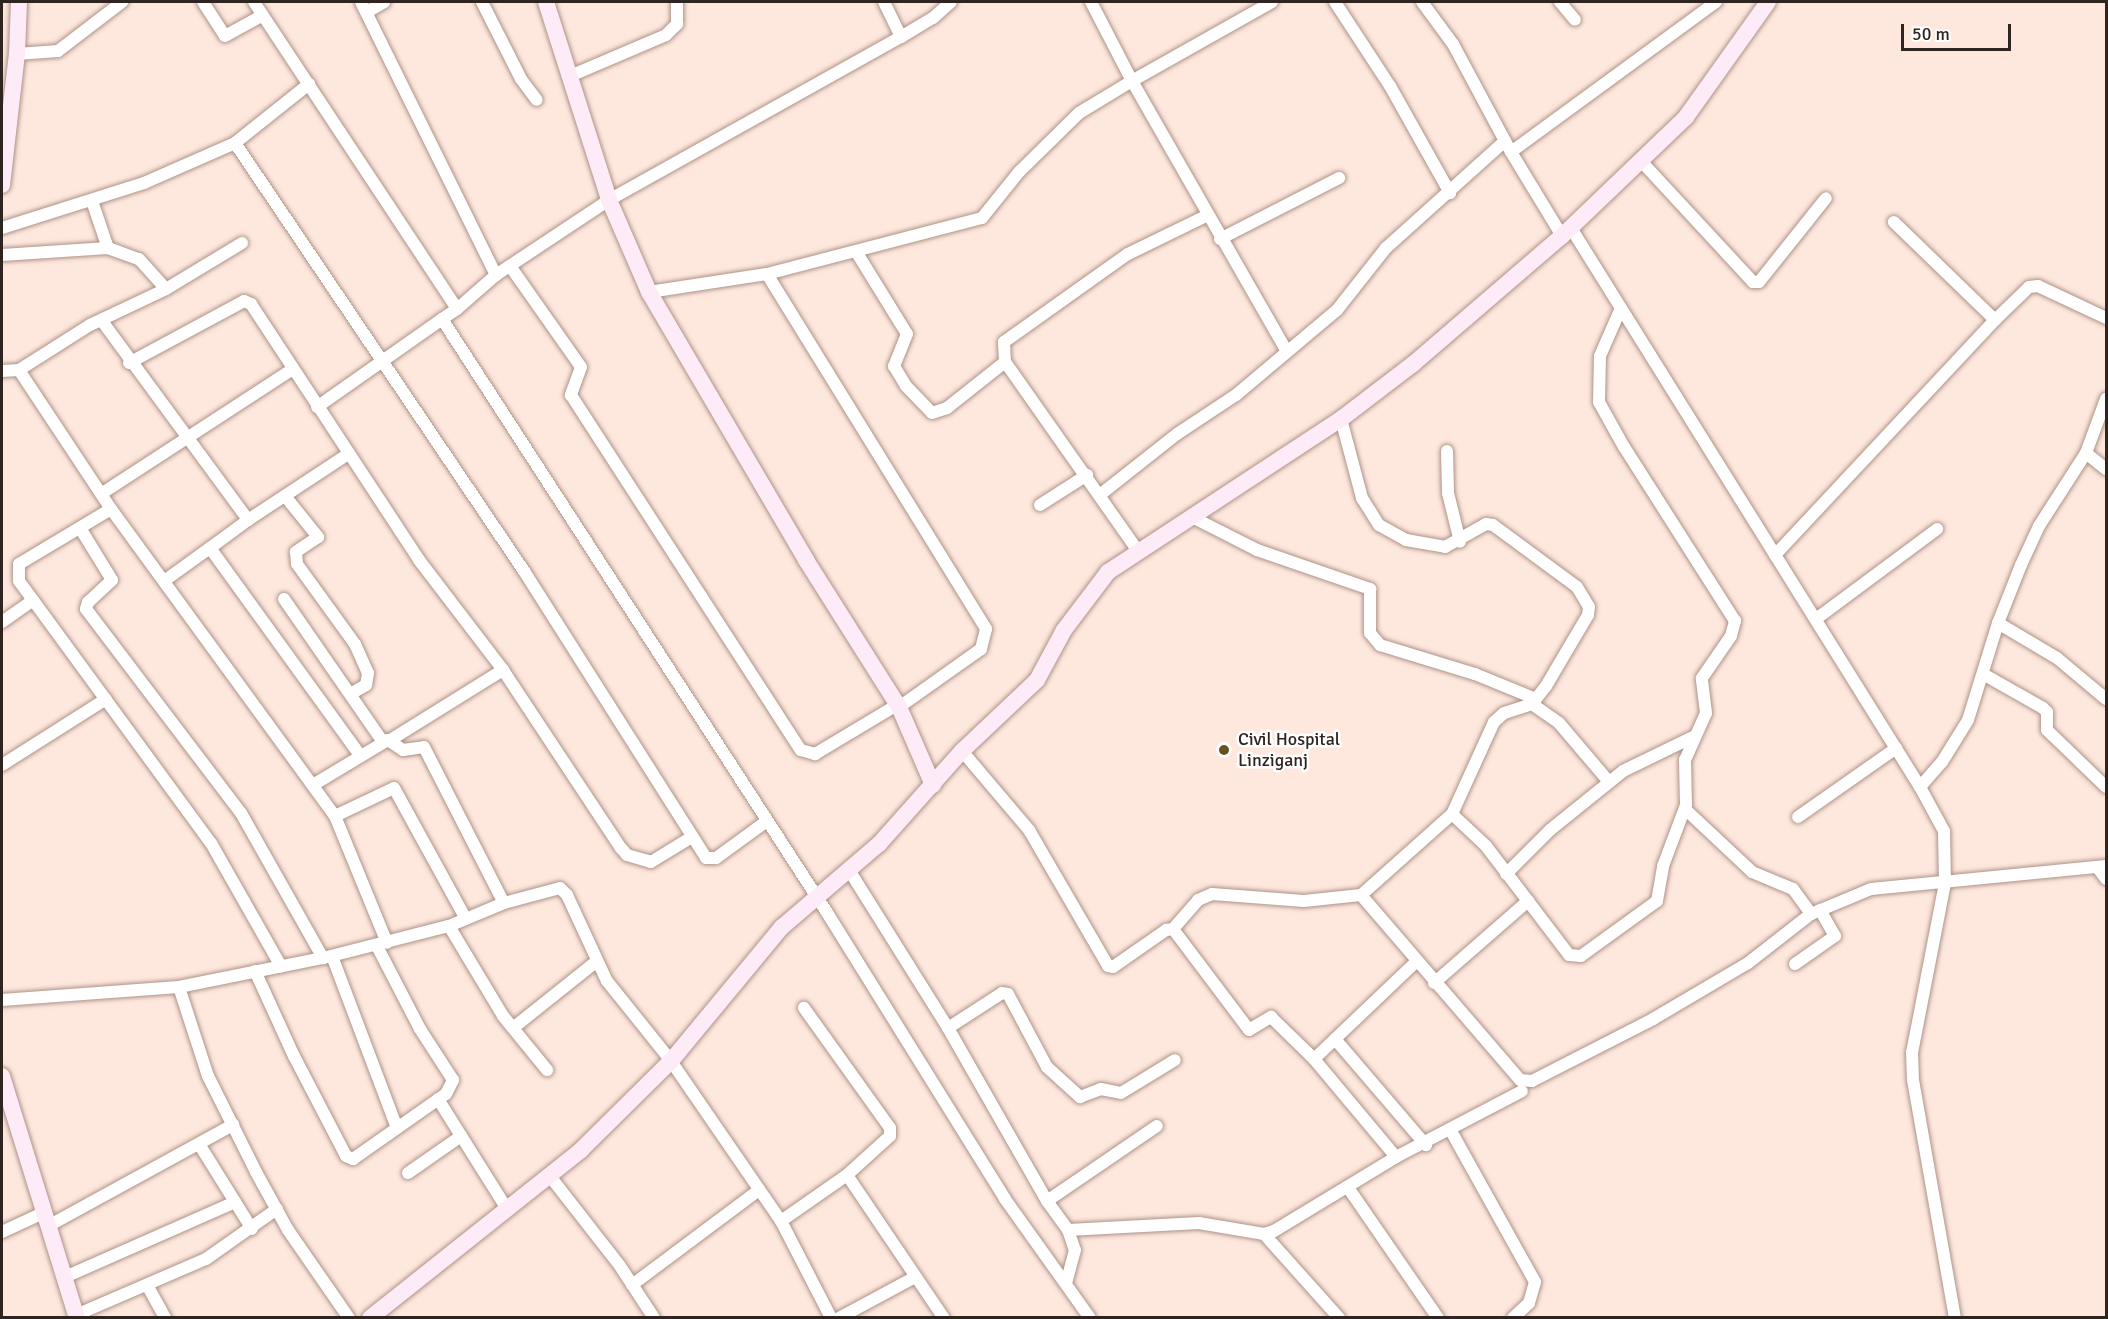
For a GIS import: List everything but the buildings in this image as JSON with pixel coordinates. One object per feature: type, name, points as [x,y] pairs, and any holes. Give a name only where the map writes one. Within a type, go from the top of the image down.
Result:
[{"type":"street","points":[[2,185],[8,79],[18,54],[19,2]]},
{"type":"street","points":[[18,54],[58,51],[122,2]]},
{"type":"street","points":[[202,2],[225,36],[263,15]]},
{"type":"street","points":[[254,2],[456,309]]},
{"type":"street","points":[[384,2],[364,7],[496,275]]},
{"type":"street","points":[[482,2],[521,79],[537,100]]},
{"type":"street","points":[[546,2],[609,200],[649,292],[806,560],[898,706],[933,785]]},
{"type":"street","points":[[570,76],[666,35],[677,24],[677,2]]},
{"type":"street","points":[[884,2],[902,37]]},
{"type":"street","points":[[316,406],[456,309],[496,275],[609,200],[902,37],[933,18],[951,2]]},
{"type":"street","points":[[1090,2],[1206,216],[1286,350]]},
{"type":"street","points":[[649,292],[767,274],[857,254],[982,218],[1019,172],[1072,119],[1132,81],[1272,2]]},
{"type":"street","points":[[1335,2],[1390,86],[1450,193]]},
{"type":"street","points":[[1422,2],[1453,44],[1508,147],[1621,308],[1896,748],[1944,831],[1945,883],[1912,1052],[1912,1080],[1955,1317]]},
{"type":"street","points":[[1560,2],[1575,21]]},
{"type":"street","points":[[1101,494],[1177,434],[1229,401],[1286,350],[1336,310],[1386,248],[1450,193],[1508,147],[1716,2]]},
{"type":"street","points":[[370,1317],[581,1150],[671,1061],[782,927],[849,870],[933,785],[962,752],[1037,680],[1064,630],[1108,572],[1190,516],[1341,419],[1413,364],[1567,232],[1686,117],[1767,2]]},
{"type":"street","points":[[2,228],[92,201],[235,143],[309,84]]},
{"type":"street","points":[[235,143],[530,580],[706,858],[713,860],[767,821]]},
{"type":"street","points":[[1641,161],[1753,282],[1759,282],[1826,198]]},
{"type":"street","points":[[1220,239],[1339,178]]},
{"type":"street","points":[[92,201],[108,248]]},
{"type":"street","points":[[1138,551],[1101,494],[1005,362],[1007,338],[1128,254],[1206,216]]},
{"type":"street","points":[[1894,222],[1995,320]]},
{"type":"street","points":[[2,371],[19,370],[102,321],[166,289],[242,243]]},
{"type":"street","points":[[2,255],[108,248],[139,259],[166,289]]},
{"type":"street","points":[[857,254],[907,334],[894,366],[932,413],[947,408],[1005,362]]},
{"type":"street","points":[[510,266],[581,367],[571,395],[801,750],[815,754],[898,706],[981,650],[986,629],[767,274]]},
{"type":"street","points":[[1775,555],[1995,320],[2029,287],[2038,286],[2106,318]]},
{"type":"street","points":[[129,363],[244,301],[251,304],[419,560],[503,670],[627,855],[656,861],[692,837]]},
{"type":"street","points":[[1452,814],[1486,846],[1569,955],[1581,956],[1654,906],[1663,866],[1685,809],[1684,760],[1706,713],[1702,678],[1731,636],[1735,621],[1624,447],[1599,402],[1600,356],[1621,308]]},
{"type":"street","points":[[442,319],[817,898],[1005,1198],[1090,1317]]},
{"type":"street","points":[[102,321],[129,363],[248,520]]},
{"type":"street","points":[[101,494],[293,369]]},
{"type":"street","points":[[19,370],[111,509],[335,816],[382,944],[420,1029],[453,1080],[450,1090],[353,1159],[346,1156],[255,971]]},
{"type":"street","points":[[1920,787],[1959,737],[1983,674],[1998,623],[2039,526],[2086,453],[2106,399]]},
{"type":"street","points":[[962,752],[1029,830],[1108,966],[1113,967],[1166,930],[1173,929],[1198,900],[1212,894],[1304,901],[1361,895],[1452,814],[1494,722],[1504,713],[1534,701],[1588,615],[1585,596],[1521,542],[1493,525],[1486,524],[1460,542],[1445,547],[1406,540],[1379,525],[1362,498],[1341,419]]},
{"type":"street","points":[[1447,451],[1448,493],[1460,542]]},
{"type":"street","points":[[164,581],[248,520],[348,453]]},
{"type":"street","points":[[2086,453],[2106,469]]},
{"type":"street","points":[[1040,505],[1087,475]]},
{"type":"street","points":[[285,496],[318,537],[296,552],[297,564],[355,644],[368,673],[366,685],[352,693]]},
{"type":"street","points":[[111,509],[19,564],[19,581],[211,843],[281,966]]},
{"type":"street","points":[[1190,516],[1257,550],[1370,589],[1370,633],[1380,645],[1475,674],[1534,701],[1559,723],[1609,782]]},
{"type":"street","points":[[80,528],[112,580],[88,602],[86,609],[247,821],[328,957],[397,1128]]},
{"type":"street","points":[[1815,619],[1937,529]]},
{"type":"street","points":[[210,548],[359,754]]},
{"type":"street","points":[[284,599],[387,741],[403,750],[416,745],[427,750],[504,903]]},
{"type":"street","points":[[2,621],[33,600]]},
{"type":"street","points":[[1998,623],[2057,658],[2106,699]]},
{"type":"street","points":[[312,785],[359,754],[387,741],[503,670]]},
{"type":"street","points":[[1983,674],[2043,708],[2047,712],[2047,730],[2106,787]]},
{"type":"street","points":[[2,765],[106,699]]},
{"type":"street","points":[[1506,874],[1550,830],[1609,782],[1693,737]]},
{"type":"street","points":[[1798,817],[1896,748]]},
{"type":"street","points":[[335,816],[394,788],[466,919]]},
{"type":"street","points":[[1685,809],[1752,872],[1793,890],[1835,936],[1795,964]]},
{"type":"street","points":[[1361,895],[1504,1066],[1520,1080],[1532,1081],[1653,1019],[1748,963],[1815,912],[1871,889],[2102,866],[2106,879]]},
{"type":"street","points":[[849,870],[948,1028],[1047,1201],[1068,1230],[1075,1250],[1066,1284]]},
{"type":"street","points":[[2,1000],[179,987],[382,944],[449,926],[504,903],[552,888],[564,890],[597,961],[631,1015],[671,1061],[781,1221],[831,1317]]},
{"type":"street","points":[[1434,983],[1528,901]]},
{"type":"street","points":[[449,926],[513,1028],[547,1070]]},
{"type":"street","points":[[1173,929],[1249,1030],[1271,1017],[1314,1059],[1396,1157]]},
{"type":"street","points":[[513,1028],[597,961]]},
{"type":"street","points":[[1314,1059],[1416,962]]},
{"type":"street","points":[[179,987],[196,1046],[233,1125],[277,1209],[349,1317]]},
{"type":"street","points":[[948,1028],[1002,993],[1008,994],[1047,1067],[1080,1097],[1101,1089],[1121,1093],[1175,1060]]},
{"type":"street","points":[[781,1221],[847,1175],[887,1142],[890,1128],[804,1008]]},
{"type":"street","points":[[1335,1039],[1425,1145]]},
{"type":"street","points":[[2,1076],[66,1277],[76,1316],[206,1259],[252,1229],[277,1209]]},
{"type":"street","points":[[1068,1230],[1199,1223],[1264,1234],[1349,1189],[1396,1157],[1425,1145],[1522,1091]]},
{"type":"street","points":[[438,1099],[507,1209]]},
{"type":"street","points":[[2,1232],[47,1219],[233,1125]]},
{"type":"street","points":[[1047,1201],[1157,1126]]},
{"type":"street","points":[[1451,1131],[1535,1282],[1529,1303],[1514,1317]]},
{"type":"street","points":[[408,1173],[461,1136]]},
{"type":"street","points":[[199,1144],[252,1229]]},
{"type":"street","points":[[549,1175],[632,1284],[654,1317]]},
{"type":"street","points":[[847,1175],[944,1317]]},
{"type":"street","points":[[1349,1189],[1438,1317]]},
{"type":"street","points":[[632,1284],[759,1190]]},
{"type":"street","points":[[66,1277],[235,1202]]},
{"type":"street","points":[[1264,1234],[1339,1317]]},
{"type":"street","points":[[839,1317],[915,1276]]},
{"type":"street","points":[[147,1285],[165,1317]]},
{"type":"place","name":"Civil Hospital Linziganj","points":[[1224,750]]}]
